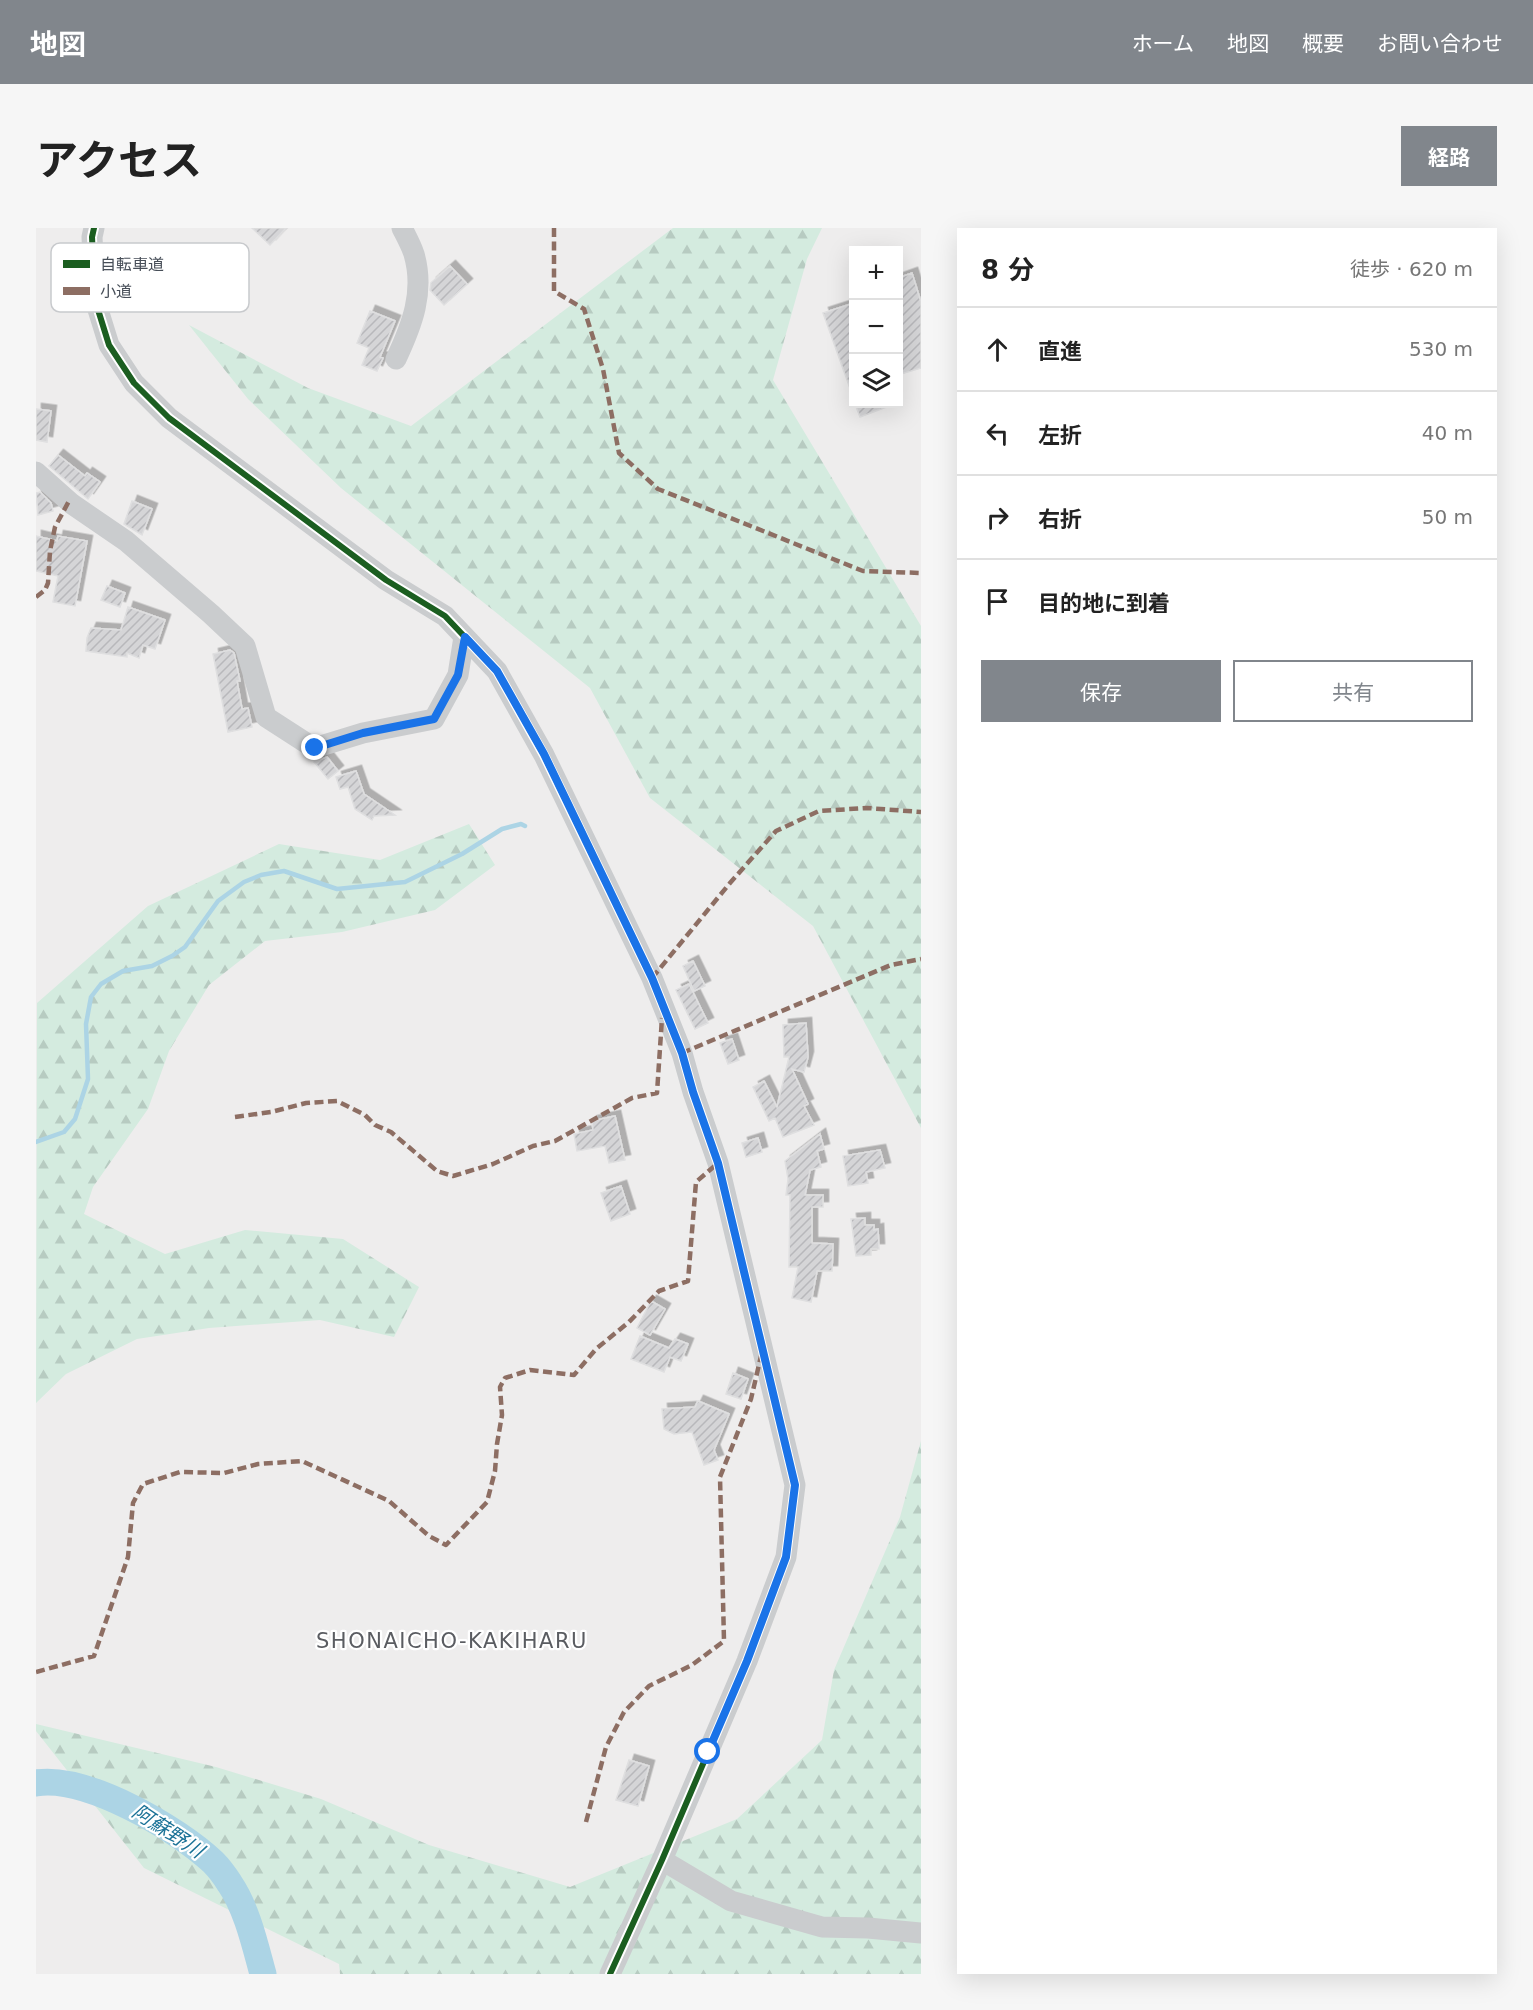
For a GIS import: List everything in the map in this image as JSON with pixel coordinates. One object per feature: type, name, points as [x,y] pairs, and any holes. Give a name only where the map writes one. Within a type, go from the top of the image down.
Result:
[{"type":"street","points":[[92,243],[94,228]]},
{"type":"street","points":[[396,359],[411,328],[419,292],[414,255],[402,228]]},
{"type":"street","points":[[99,312],[109,345],[134,383],[169,418],[386,580],[445,616],[497,671],[544,754],[652,978],[682,1053],[718,1163],[795,1485],[786,1557],[747,1661],[663,1860],[610,1974]]},
{"type":"street","points":[[36,472],[72,504],[126,541],[211,614],[244,646],[266,717],[315,748],[363,733],[434,719],[458,675],[465,637]]},
{"type":"street","points":[[663,1860],[731,1901],[800,1921],[822,1927],[868,1928],[921,1934]]},
{"type":"green space","points":[[673,228],[822,228],[807,259],[773,380],[921,626],[921,1128],[813,926],[650,798],[590,688],[341,488],[248,399],[189,325],[308,388],[411,426]]},
{"type":"green space","points":[[469,824],[495,865],[435,910],[342,932],[265,941],[209,985],[169,1051],[148,1109],[93,1187],[84,1214],[165,1254],[245,1230],[343,1239],[419,1287],[394,1337],[320,1320],[209,1328],[137,1339],[66,1374],[36,1403],[37,1003],[148,906],[279,844],[380,860]]},
{"type":"green space","points":[[921,1441],[921,1974],[340,1974],[339,1964],[144,1868],[36,1731],[36,1724],[216,1767],[321,1799],[429,1845],[570,1887],[737,1819],[822,1740],[834,1670],[900,1517]]},
{"type":"building","points":[[252,228],[286,228],[270,245]]},
{"type":"building","points":[[450,266],[467,284],[444,305],[430,290],[431,283]]},
{"type":"building","points":[[912,273],[921,302],[921,368],[903,373],[903,300],[903,276]]},
{"type":"building","points":[[849,305],[849,386],[823,313]]},
{"type":"building","points":[[370,311],[395,321],[380,357],[383,358],[377,371],[362,365],[369,348],[357,343]]},
{"type":"building","points":[[857,408],[884,408],[860,417]]},
{"type":"building","points":[[36,409],[51,411],[47,442],[36,440]]},
{"type":"building","points":[[58,455],[85,476],[87,473],[100,482],[88,499],[49,466]]},
{"type":"building","points":[[40,492],[51,503],[53,511],[38,515],[36,493]]},
{"type":"building","points":[[132,501],[152,509],[142,535],[124,524]]},
{"type":"building","points":[[36,536],[57,541],[58,536],[87,541],[75,606],[53,602],[58,576],[36,571]]},
{"type":"building","points":[[107,586],[125,593],[120,607],[101,600]]},
{"type":"building","points":[[128,607],[165,620],[155,649],[143,645],[139,658],[127,653],[127,657],[86,651],[91,628],[121,630]]},
{"type":"building","points":[[230,650],[234,653],[240,681],[237,681],[242,709],[248,708],[252,727],[228,732],[213,654]]},
{"type":"building","points":[[327,757],[338,771],[328,779],[314,762]]},
{"type":"building","points":[[356,771],[364,794],[395,815],[374,816],[372,820],[355,809],[348,787],[340,789],[336,777]]},
{"type":"building","points":[[693,961],[705,986],[694,991],[683,966]]},
{"type":"building","points":[[689,984],[708,1023],[695,1029],[676,990]]},
{"type":"building","points":[[806,1023],[808,1057],[804,1072],[792,1069],[808,1104],[804,1106],[814,1125],[783,1137],[775,1118],[769,1121],[753,1087],[764,1081],[777,1107],[789,1057],[784,1057],[783,1025]]},
{"type":"building","points":[[732,1039],[739,1060],[728,1064],[720,1043]]},
{"type":"building","points":[[615,1116],[625,1160],[609,1163],[605,1146],[577,1151],[574,1134],[593,1130],[592,1121]]},
{"type":"building","points":[[820,1134],[824,1149],[817,1151],[821,1167],[810,1170],[805,1195],[823,1195],[823,1207],[812,1207],[812,1243],[833,1244],[832,1271],[817,1271],[811,1302],[792,1298],[798,1267],[789,1267],[790,1195],[786,1195],[788,1179],[785,1161]]},
{"type":"building","points":[[758,1138],[762,1152],[746,1157],[742,1143]]},
{"type":"building","points":[[880,1150],[885,1168],[866,1172],[868,1183],[848,1186],[843,1156]]},
{"type":"building","points":[[621,1186],[630,1214],[611,1221],[601,1193]]},
{"type":"building","points":[[865,1218],[865,1225],[874,1225],[874,1230],[878,1229],[879,1249],[871,1249],[871,1255],[856,1256],[851,1219]]},
{"type":"building","points":[[651,1301],[665,1309],[650,1335],[637,1328]]},
{"type":"building","points":[[640,1336],[669,1348],[675,1339],[688,1344],[681,1361],[670,1357],[664,1372],[631,1359]]},
{"type":"building","points":[[733,1373],[748,1379],[741,1399],[726,1394]]},
{"type":"building","points":[[698,1401],[729,1414],[714,1450],[718,1460],[704,1465],[692,1432],[674,1434],[664,1429],[662,1409],[695,1407]]},
{"type":"building","points":[[629,1760],[649,1766],[638,1806],[616,1800]]},
{"type":"waterway","points":[[36,1142],[64,1132],[75,1119],[88,1079],[86,1024],[91,997],[101,984],[123,971],[152,966],[185,947],[218,901],[244,882],[261,875],[284,871],[337,889],[405,882],[462,854],[502,829],[521,824],[525,826]]},
{"type":"waterway","name":"阿蘇野川","points":[[36,1783],[56,1783],[80,1787],[130,1807],[177,1834],[213,1862],[226,1878],[241,1905],[263,1974]]},
{"type":"marked path","points":[[554,228],[554,291],[584,309],[603,369],[619,453],[658,489],[863,571],[921,573]]},
{"type":"marked path","points":[[36,597],[45,590],[48,583],[50,551],[55,527],[69,501]]},
{"type":"marked path","points":[[652,978],[776,831],[819,811],[867,808],[921,812]]},
{"type":"marked path","points":[[682,1053],[891,965],[921,959]]},
{"type":"marked path","points":[[235,1117],[271,1112],[306,1103],[337,1101],[365,1115],[375,1125],[391,1132],[437,1171],[453,1176],[493,1164],[533,1146],[555,1141],[632,1098],[657,1093],[662,1018]]},
{"type":"marked path","points":[[36,1672],[94,1656],[128,1557],[133,1503],[143,1484],[180,1472],[224,1473],[258,1464],[302,1461],[389,1501],[429,1536],[446,1545],[487,1502],[495,1471],[502,1415],[500,1387],[505,1378],[530,1370],[574,1375],[596,1349],[629,1322],[659,1291],[688,1281],[696,1182],[718,1163]]},
{"type":"marked path","points":[[586,1822],[606,1747],[624,1712],[649,1686],[692,1665],[724,1641],[720,1477],[751,1399],[761,1356]]},
{"type":"cycle path","points":[[92,243],[94,228]]},
{"type":"cycle path","points":[[99,312],[109,345],[134,383],[169,418],[386,580],[445,616],[497,671],[544,755],[652,978],[682,1053],[718,1163],[795,1485],[786,1557],[747,1661],[662,1860],[610,1974]]},
{"type":"district","name":"SHONAICHO-KAKIHARU","points":[[452,1641]]},
{"type":"route","points":[[315,748],[363,733],[434,719],[458,675],[465,637],[497,671],[544,754],[652,978],[682,1053],[718,1163],[795,1485],[786,1557],[747,1661],[708,1752]]}]
